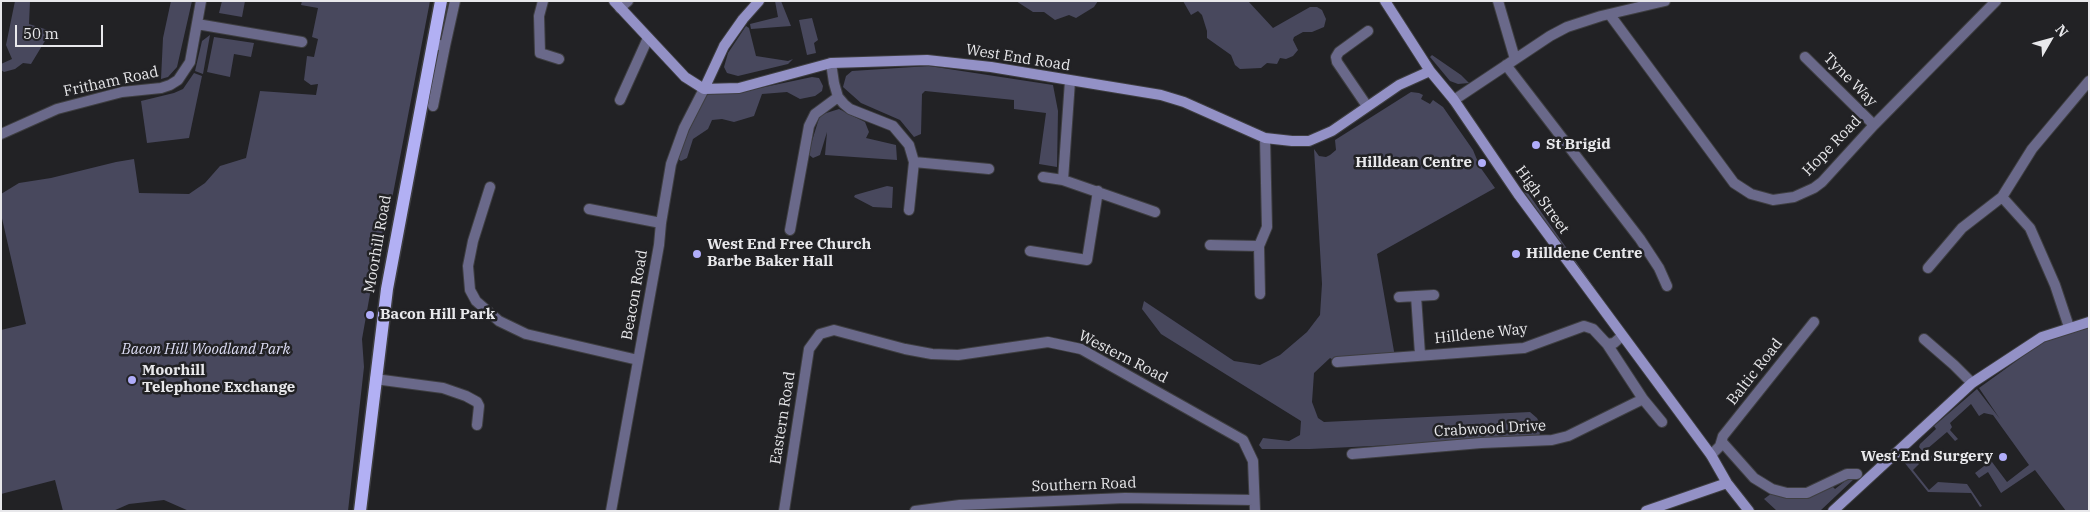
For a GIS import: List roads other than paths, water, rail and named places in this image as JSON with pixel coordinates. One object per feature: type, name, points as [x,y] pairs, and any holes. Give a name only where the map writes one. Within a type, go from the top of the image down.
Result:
[{"type":"main road","name":"Moorhill Road","points":[[360,511],[388,280],[439,45],[441,1]]},
{"type":"street","name":"Fritham Road","points":[[1,134],[40,116],[74,104],[122,92],[170,85],[178,80],[190,62],[201,1]]},
{"type":"street","name":"Moorhill Road","points":[[433,106],[439,45],[455,1]]},
{"type":"street","points":[[543,1],[539,16],[540,53],[559,59]]},
{"type":"street","points":[[621,3],[648,38],[685,77],[704,90],[724,46],[743,19],[759,1]]},
{"type":"street","name":"High Street","points":[[1385,1],[1430,71],[1454,100],[1518,194],[1711,455],[1727,483],[1748,511]]},
{"type":"street","points":[[1498,1],[1511,62],[1644,236],[1667,286]]},
{"type":"street","points":[[1454,100],[1550,36],[1567,27],[1665,1]]},
{"type":"street","name":"Hope Road","points":[[1610,15],[1734,183],[1751,194],[1773,200],[1784,199],[1814,188],[1839,166],[1874,125],[1996,1]]},
{"type":"street","points":[[196,24],[302,42]]},
{"type":"street","points":[[1367,106],[1337,62],[1336,57],[1339,52],[1368,32]]},
{"type":"street","points":[[620,100],[648,38]]},
{"type":"street","name":"Tyne Way","points":[[1805,57],[1874,125]]},
{"type":"street","name":"West End Road","points":[[704,90],[739,88],[831,63],[928,60],[991,67],[1132,90],[1184,102],[1265,138],[1308,141],[1332,131],[1399,85],[1430,71]]},
{"type":"street","points":[[831,63],[838,97],[850,109],[893,126],[909,144],[914,162],[909,210]]},
{"type":"street","points":[[1063,180],[1070,81]]},
{"type":"street","points":[[1928,268],[1962,228],[2002,197],[2032,149],[2089,81]]},
{"type":"street","name":"Beacon Road","points":[[611,511],[659,245],[671,164],[684,128],[704,90]]},
{"type":"street","points":[[790,230],[809,126],[815,114],[838,97]]},
{"type":"street","points":[[1260,294],[1258,246],[1267,227],[1265,138]]},
{"type":"street","points":[[914,162],[989,169]]},
{"type":"street","points":[[1043,177],[1063,180],[1156,212]]},
{"type":"street","points":[[491,187],[473,241],[468,266],[470,290],[476,301],[499,321],[526,334],[638,360]]},
{"type":"street","points":[[1030,251],[1087,260],[1098,192]]},
{"type":"street","points":[[2002,197],[2030,228],[2069,327]]},
{"type":"street","points":[[589,209],[661,223]]},
{"type":"street","points":[[1210,245],[1258,246]]},
{"type":"street","points":[[1399,296],[1434,295]]},
{"type":"street","name":"Hilldene Way","points":[[1416,296],[1420,354]]},
{"type":"street","name":"Baltic Road","points":[[1711,455],[1720,446],[1724,436],[1814,322]]},
{"type":"street","points":[[1833,511],[1972,384],[2042,337],[2089,322]]},
{"type":"street","name":"Hilldene Way","points":[[1337,362],[1420,354],[1524,348],[1584,326],[1593,328],[1607,344]]},
{"type":"street","name":"Western Road","points":[[820,334],[840,330],[905,349],[958,356],[1048,342],[1081,349],[1243,440],[1253,461],[1255,511]]},
{"type":"street","name":"Eastern Road","points":[[784,511],[809,349],[820,334]]},
{"type":"street","points":[[1622,336],[1614,342],[1607,344],[1662,422]]},
{"type":"street","points":[[1924,338],[1954,364],[1972,384]]},
{"type":"street","points":[[375,379],[443,388],[466,396],[477,402],[479,406],[477,425]]},
{"type":"street","name":"Crabwood Drive","points":[[1352,454],[1560,439],[1644,399]]},
{"type":"street","points":[[1722,442],[1754,478],[1772,489],[1787,493],[1807,493],[1847,474],[1857,474]]},
{"type":"street","points":[[1646,511],[1727,483]]},
{"type":"street","name":"Southern Road","points":[[915,511],[960,504],[1124,498],[1254,500]]},
{"type":"place","name":"St Brigid","points":[[1536,145]]},
{"type":"place","name":"Hilldean Centre","points":[[1482,163]]},
{"type":"place","name":"West End Free Church Barbe Baker Hall","points":[[697,254]]},
{"type":"place","name":"Hilldene Centre","points":[[1516,254]]},
{"type":"place","name":"Bacon Hill Park","points":[[370,315]]},
{"type":"place","name":"Moorhill Telephone Exchange","points":[[132,380]]},
{"type":"place","name":"West End Surgery","points":[[2003,457]]},
{"type":"park label","name":"Bacon Hill Woodland Park","points":[[206,350]]}]
